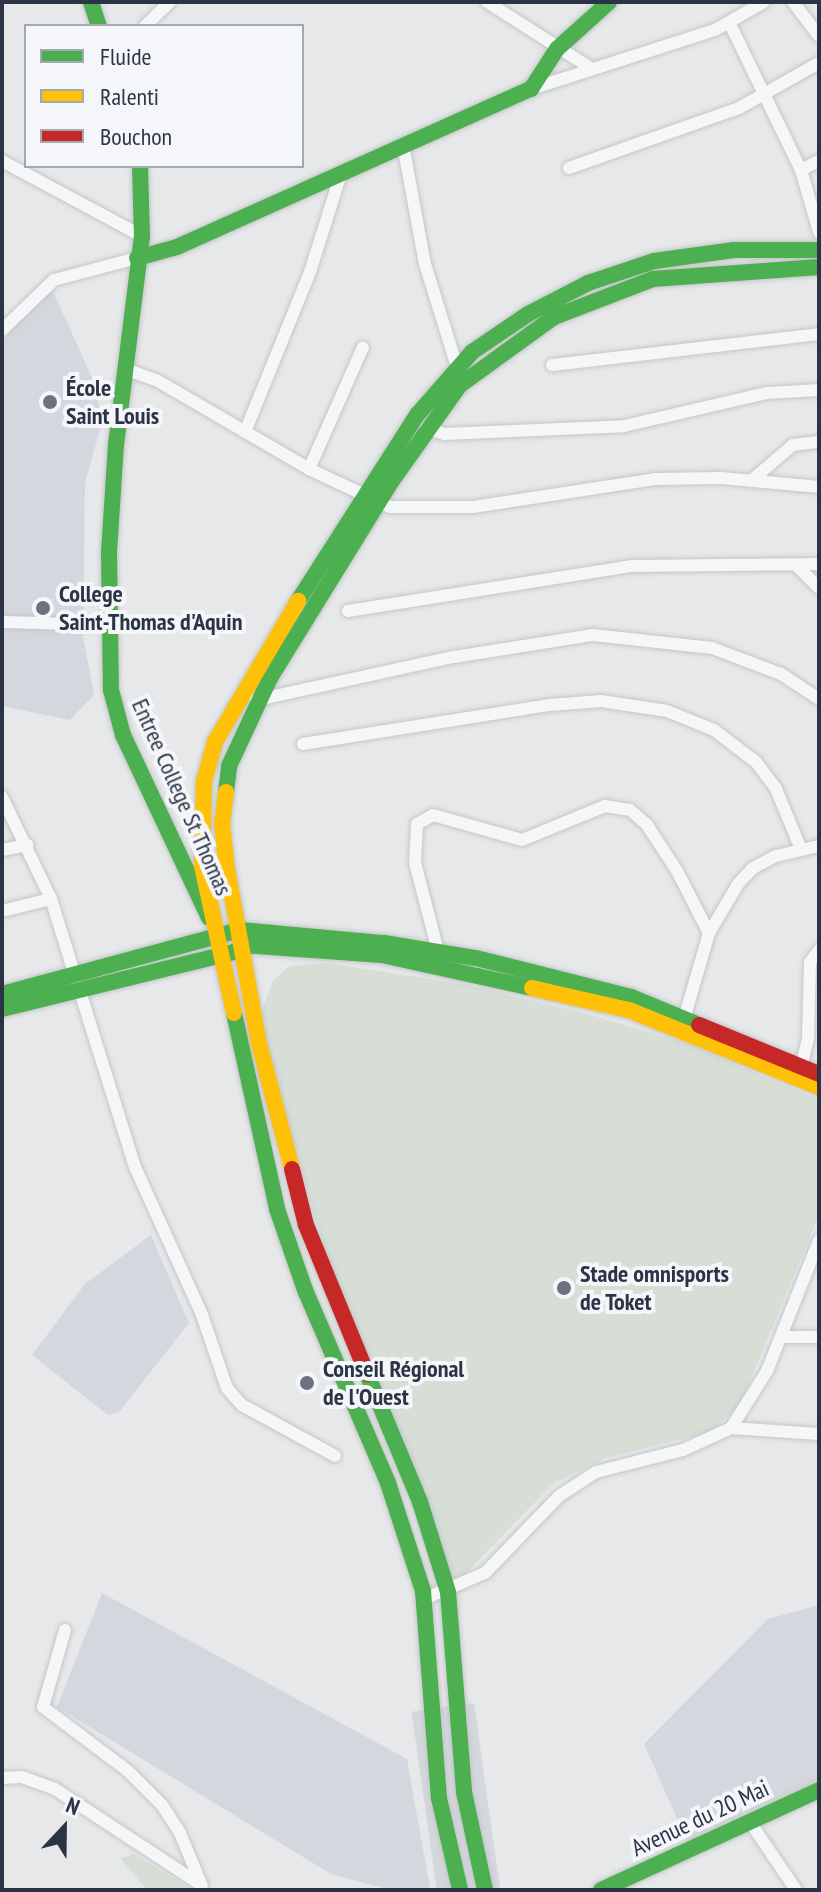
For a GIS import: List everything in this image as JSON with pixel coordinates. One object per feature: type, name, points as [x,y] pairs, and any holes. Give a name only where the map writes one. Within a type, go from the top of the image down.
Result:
[{"type":"main road","points":[[91,2],[98,24]]},
{"type":"main road","points":[[137,258],[177,247],[404,150],[531,89],[557,49],[609,2]]},
{"type":"main road","name":"Entree College St Thomas","points":[[140,168],[142,236],[137,258],[113,490],[109,625],[115,715],[219,945]]},
{"type":"main road","points":[[460,1890],[439,1798],[424,1599],[388,1483],[305,1290],[277,1209],[202,866],[204,781],[215,742],[244,685],[362,496],[457,367],[528,314],[588,283],[654,261],[734,250],[819,250]]},
{"type":"main road","points":[[485,1890],[464,1792],[448,1592],[420,1502],[306,1225],[259,1043],[227,869],[224,794],[238,737],[256,700],[426,428],[460,385],[554,317],[653,279],[819,267]]},
{"type":"main road","points":[[241,937],[382,955],[472,972],[683,1023],[819,1087]]},
{"type":"main road","points":[[2,994],[76,981],[241,937],[438,951],[567,978],[819,1074]]},
{"type":"main road","points":[[2,1009],[76,981]]},
{"type":"main road","name":"Avenue du 20 Mai","points":[[601,1890],[819,1790]]},
{"type":"street","points":[[147,24],[170,2]]},
{"type":"street","points":[[487,2],[589,67]]},
{"type":"street","points":[[531,89],[589,67],[730,24],[764,2]]},
{"type":"street","points":[[793,2],[819,36]]},
{"type":"street","points":[[730,24],[801,170],[819,232]]},
{"type":"street","points":[[569,168],[763,97],[819,63]]},
{"type":"street","points":[[404,150],[425,264],[457,367]]},
{"type":"street","points":[[2,161],[142,236]]},
{"type":"street","points":[[801,170],[819,161]]},
{"type":"street","points":[[245,432],[310,272],[340,177]]},
{"type":"street","points":[[2,330],[54,280],[137,258]]},
{"type":"street","points":[[552,365],[819,334]]},
{"type":"street","points":[[309,469],[363,347]]},
{"type":"street","points":[[125,369],[158,381],[309,469],[362,496],[420,510],[473,507],[655,479],[753,479],[819,487]]},
{"type":"street","points":[[426,428],[444,434],[624,426],[767,393],[819,390]]},
{"type":"street","points":[[753,479],[793,445],[819,442]]},
{"type":"street","points":[[348,611],[632,566],[819,564]]},
{"type":"street","points":[[796,565],[819,588]]},
{"type":"street","points":[[2,622],[109,625]]},
{"type":"street","points":[[256,700],[454,657],[593,635],[712,648],[781,674],[819,699]]},
{"type":"street","points":[[303,744],[550,705],[601,701],[667,711],[714,730],[756,762],[776,789],[801,849]]},
{"type":"street","points":[[2,797],[28,845],[51,899],[135,1167],[202,1315],[227,1388],[254,1413],[335,1456]]},
{"type":"street","points":[[438,951],[415,863],[417,824],[433,815],[522,840],[605,806],[630,810],[647,825],[677,871],[709,933]]},
{"type":"street","points":[[2,850],[28,845]]},
{"type":"street","points":[[683,1023],[709,933],[753,868],[801,849],[819,846]]},
{"type":"street","points":[[2,911],[51,899]]},
{"type":"street","points":[[801,1067],[808,1038],[810,962],[819,950]]},
{"type":"street","points":[[424,1599],[448,1592],[485,1573],[559,1496],[596,1472],[683,1450],[731,1428],[751,1404],[819,1240]]},
{"type":"street","points":[[781,1337],[819,1337]]},
{"type":"street","points":[[731,1428],[819,1434]]},
{"type":"street","points":[[65,1630],[43,1707],[128,1771],[162,1805],[180,1833],[204,1888]]},
{"type":"street","points":[[2,1778],[22,1777],[55,1789],[204,1888]]},
{"type":"street","points":[[750,1822],[796,1890]]},
{"type":"shaded area","points":[[52,289],[94,382],[102,422],[85,483],[83,637],[94,695],[70,720],[2,706],[2,341]]},
{"type":"shaded area","name":"Stade omnisports de Toket","points":[[327,963],[463,984],[587,1014],[683,1042],[819,1100],[819,1215],[740,1405],[710,1432],[606,1458],[554,1483],[452,1587],[326,1254],[268,1051],[262,1011],[273,980],[290,966]]},
{"type":"shaded area","points":[[151,1235],[189,1323],[119,1412],[108,1415],[32,1355],[85,1284]]},
{"type":"shaded area","points":[[102,1593],[407,1759],[430,1889],[391,1890],[331,1874],[57,1707]]},
{"type":"shaded area","points":[[819,1605],[819,1780],[687,1841],[644,1744],[768,1619]]},
{"type":"shaded area","points":[[474,1703],[500,1890],[437,1890],[412,1712]]},
{"type":"shaded area","points":[[134,1854],[193,1890],[147,1890],[120,1858]]},
{"type":"traffic: fast","points":[[91,2],[98,24]]},
{"type":"traffic: fast","points":[[137,258],[177,247],[531,89],[557,49],[609,2]]},
{"type":"traffic: fast","points":[[140,168],[142,236],[116,444],[109,552],[111,690],[123,735],[209,918]]},
{"type":"traffic: fast","points":[[298,601],[417,415],[472,352],[528,314],[588,283],[654,261],[734,250],[819,250]]},
{"type":"traffic: fast","points":[[226,792],[229,766],[270,678],[391,482],[460,385],[554,317],[653,279],[819,267]]},
{"type":"traffic: fast","points":[[2,994],[240,930],[384,943],[476,958],[631,997],[699,1025]]},
{"type":"traffic: fast","points":[[2,1009],[234,952],[243,945],[382,955],[532,988]]},
{"type":"traffic: fast","points":[[234,1013],[277,1209],[305,1290],[388,1483],[423,1591],[439,1798],[460,1890]]},
{"type":"traffic: fast","points":[[367,1374],[420,1502],[448,1592],[464,1792],[485,1890]]},
{"type":"traffic: fast","points":[[601,1890],[819,1790]]},
{"type":"traffic: slow","points":[[234,1013],[202,866],[204,781],[215,742],[298,601]]},
{"type":"traffic: slow","points":[[226,792],[222,824],[227,869],[259,1043],[292,1169]]},
{"type":"traffic: slow","points":[[532,988],[629,1010],[819,1087]]},
{"type":"traffic: jam","points":[[699,1025],[819,1074]]},
{"type":"traffic: jam","points":[[292,1169],[306,1225],[367,1374]]},
{"type":"place","name":"École Saint Louis","points":[[50,402]]},
{"type":"place","name":"College Saint-Thomas d'Aquin","points":[[43,608]]},
{"type":"place","name":"Stade omnisports de Toket","points":[[564,1288]]},
{"type":"place","name":"Conseil Régional de l'Ouest","points":[[307,1383]]}]
